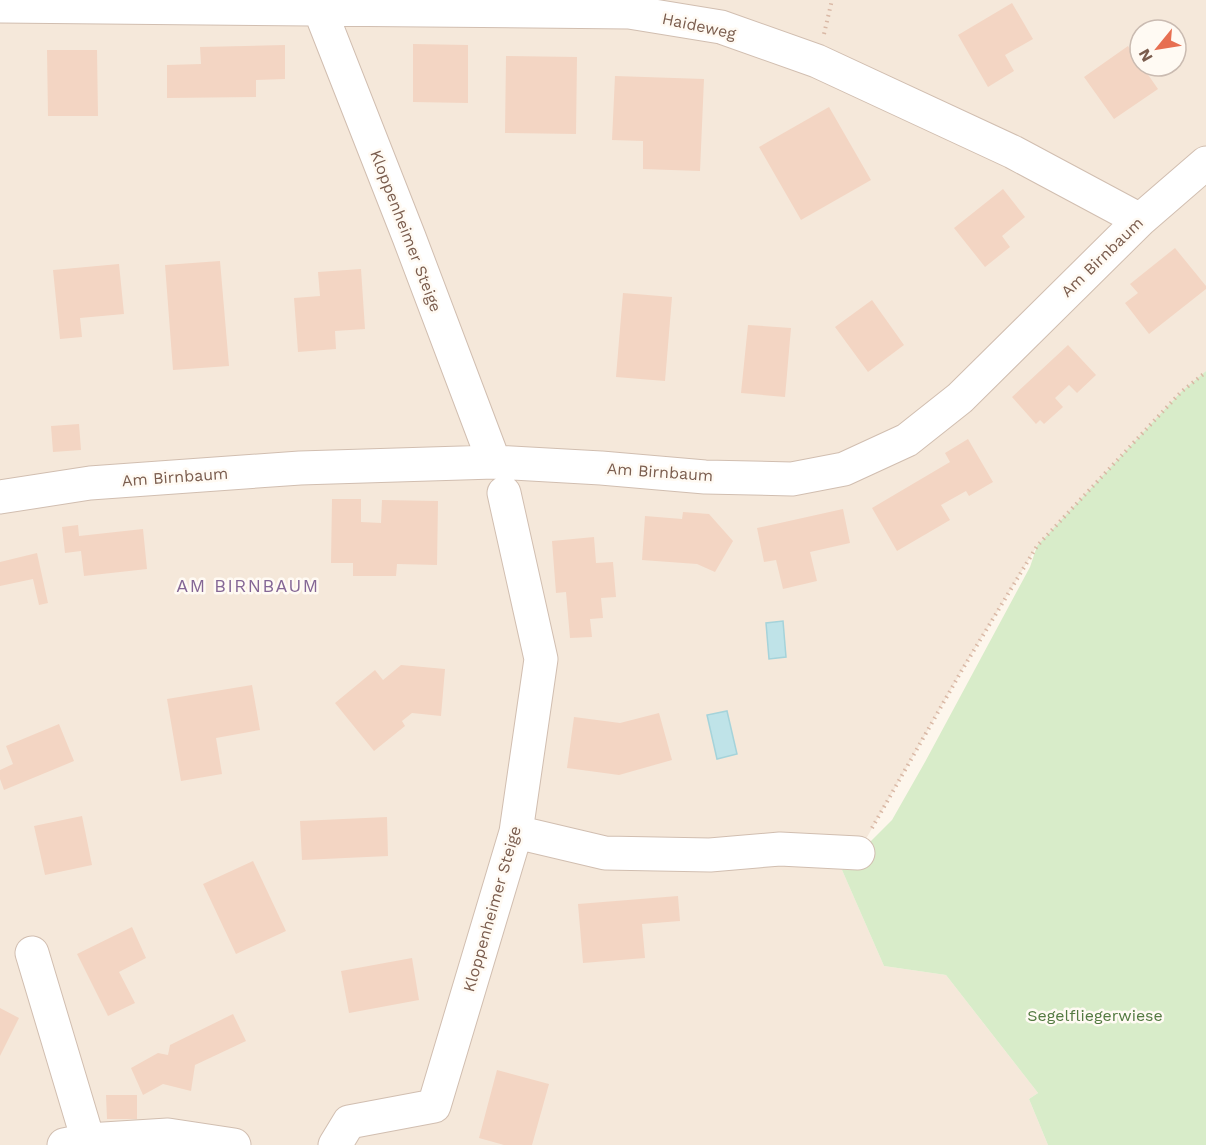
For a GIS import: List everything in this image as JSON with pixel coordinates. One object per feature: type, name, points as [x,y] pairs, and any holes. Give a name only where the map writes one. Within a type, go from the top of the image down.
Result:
[{"type":"street","name":"Haideweg","points":[[0,6],[317,4],[629,12],[720,27],[817,61],[1013,152],[1140,220]]},
{"type":"street","name":"Kloppenheimer Steige","points":[[317,4],[409,237],[494,462]]},
{"type":"street","name":"Am Birnbaum","points":[[0,497],[90,483],[265,470],[494,462],[705,477],[792,479],[844,469],[907,440],[960,398],[1140,220],[1206,163]]},
{"type":"street","name":"Kloppenheimer Steige","points":[[335,1145],[349,1122],[434,1106],[516,832],[541,659],[504,493]]},
{"type":"street","points":[[516,832],[605,853],[710,855],[780,849],[858,853]]},
{"type":"street","points":[[32,953],[76,1143],[168,1135],[234,1145]]},
{"type":"path","points":[[858,853],[962,670],[1037,546],[1181,392],[1206,372]]},
{"type":"shaded area","points":[[0,0],[1206,0],[1206,371],[1181,392],[1037,546],[962,670],[858,853],[842,870],[884,966],[946,975],[1038,1093],[1029,1099],[1048,1145],[0,1145]]},
{"type":"green space","name":"Segelfliegerwiese","points":[[1206,371],[1206,1145],[1048,1145],[1029,1099],[1038,1093],[946,975],[884,966],[842,870],[892,820],[1030,567],[1037,546],[1181,392]]},
{"type":"water","points":[[783,621],[786,657],[769,659],[766,623]]},
{"type":"water","points":[[727,711],[737,754],[717,759],[707,715]]},
{"type":"building","points":[[1012,3],[1033,39],[1005,55],[1014,71],[988,87],[958,35]]},
{"type":"building","points":[[413,44],[468,45],[468,103],[413,102]]},
{"type":"building","points":[[285,45],[285,79],[256,80],[256,97],[167,98],[167,65],[201,64],[200,47]]},
{"type":"building","points":[[1128,46],[1128,78],[1150,78],[1158,89],[1114,119],[1084,77]]},
{"type":"building","points":[[47,50],[97,50],[98,116],[48,116]]},
{"type":"building","points":[[506,56],[577,57],[576,134],[505,133]]},
{"type":"building","points":[[615,76],[704,79],[700,171],[643,169],[643,141],[612,140]]},
{"type":"building","points":[[829,107],[871,180],[801,220],[759,147]]},
{"type":"building","points":[[1003,189],[1025,217],[1002,236],[1010,247],[985,267],[954,228]]},
{"type":"building","points":[[1175,248],[1206,286],[1206,289],[1149,334],[1125,303],[1138,293],[1130,284]]},
{"type":"building","points":[[220,261],[229,366],[173,370],[165,265]]},
{"type":"building","points":[[119,264],[124,314],[80,318],[82,337],[60,339],[53,270]]},
{"type":"building","points":[[361,269],[365,329],[335,331],[336,349],[298,352],[294,298],[320,296],[318,272]]},
{"type":"building","points":[[623,293],[672,297],[665,381],[616,377]]},
{"type":"building","points":[[872,300],[904,345],[868,372],[835,327]]},
{"type":"building","points":[[748,325],[791,328],[785,397],[741,393]]},
{"type":"building","points":[[1068,345],[1096,375],[1077,393],[1069,385],[1055,398],[1063,407],[1044,424],[1040,420],[1036,424],[1012,397]]},
{"type":"building","points":[[79,424],[81,450],[53,452],[51,426]]},
{"type":"building","points":[[968,439],[993,482],[969,496],[966,491],[941,505],[950,520],[897,551],[872,508],[950,462],[945,453]]},
{"type":"building","points":[[332,499],[361,499],[361,522],[381,523],[382,500],[438,501],[437,565],[397,564],[396,576],[353,576],[353,563],[331,563]]},
{"type":"building","points":[[843,509],[850,543],[810,552],[817,581],[783,589],[776,560],[764,562],[757,528]]},
{"type":"building","points":[[683,512],[709,514],[733,541],[715,572],[697,564],[642,560],[645,516],[682,519]]},
{"type":"building","points":[[78,525],[79,536],[143,529],[147,569],[84,576],[81,551],[65,553],[62,527]]},
{"type":"building","points":[[594,537],[596,563],[613,562],[616,597],[601,598],[603,618],[590,619],[592,637],[570,638],[566,592],[556,593],[552,541]]},
{"type":"building","points":[[37,553],[48,603],[39,605],[33,579],[0,586],[0,562]]},
{"type":"building","points":[[401,665],[445,669],[441,716],[412,713],[402,721],[405,726],[374,751],[335,703],[375,670],[383,680]]},
{"type":"building","points":[[252,685],[260,730],[216,738],[222,774],[181,781],[167,699]]},
{"type":"building","points":[[659,713],[672,760],[619,775],[567,768],[574,717],[620,723]]},
{"type":"building","points":[[59,724],[74,761],[4,790],[0,770],[13,764],[6,746]]},
{"type":"building","points":[[82,816],[92,865],[45,875],[34,826]]},
{"type":"building","points":[[387,817],[388,856],[302,860],[300,821]]},
{"type":"building","points":[[253,861],[286,931],[236,954],[203,884]]},
{"type":"building","points":[[678,896],[680,921],[642,924],[645,958],[583,963],[578,904]]},
{"type":"building","points":[[132,927],[146,958],[119,972],[135,1003],[108,1016],[77,954]]},
{"type":"building","points":[[412,958],[419,1000],[349,1013],[341,971]]},
{"type":"building","points":[[0,1008],[19,1018],[0,1056]]},
{"type":"building","points":[[233,1014],[246,1041],[195,1065],[191,1091],[163,1084],[143,1095],[131,1068],[158,1053],[168,1055],[170,1045]]},
{"type":"building","points":[[497,1070],[549,1084],[532,1145],[504,1145],[479,1138]]},
{"type":"building","points":[[106,1095],[137,1095],[137,1119],[107,1119]]},
{"type":"district","name":"AM BIRNBAUM","points":[[248,585]]}]
